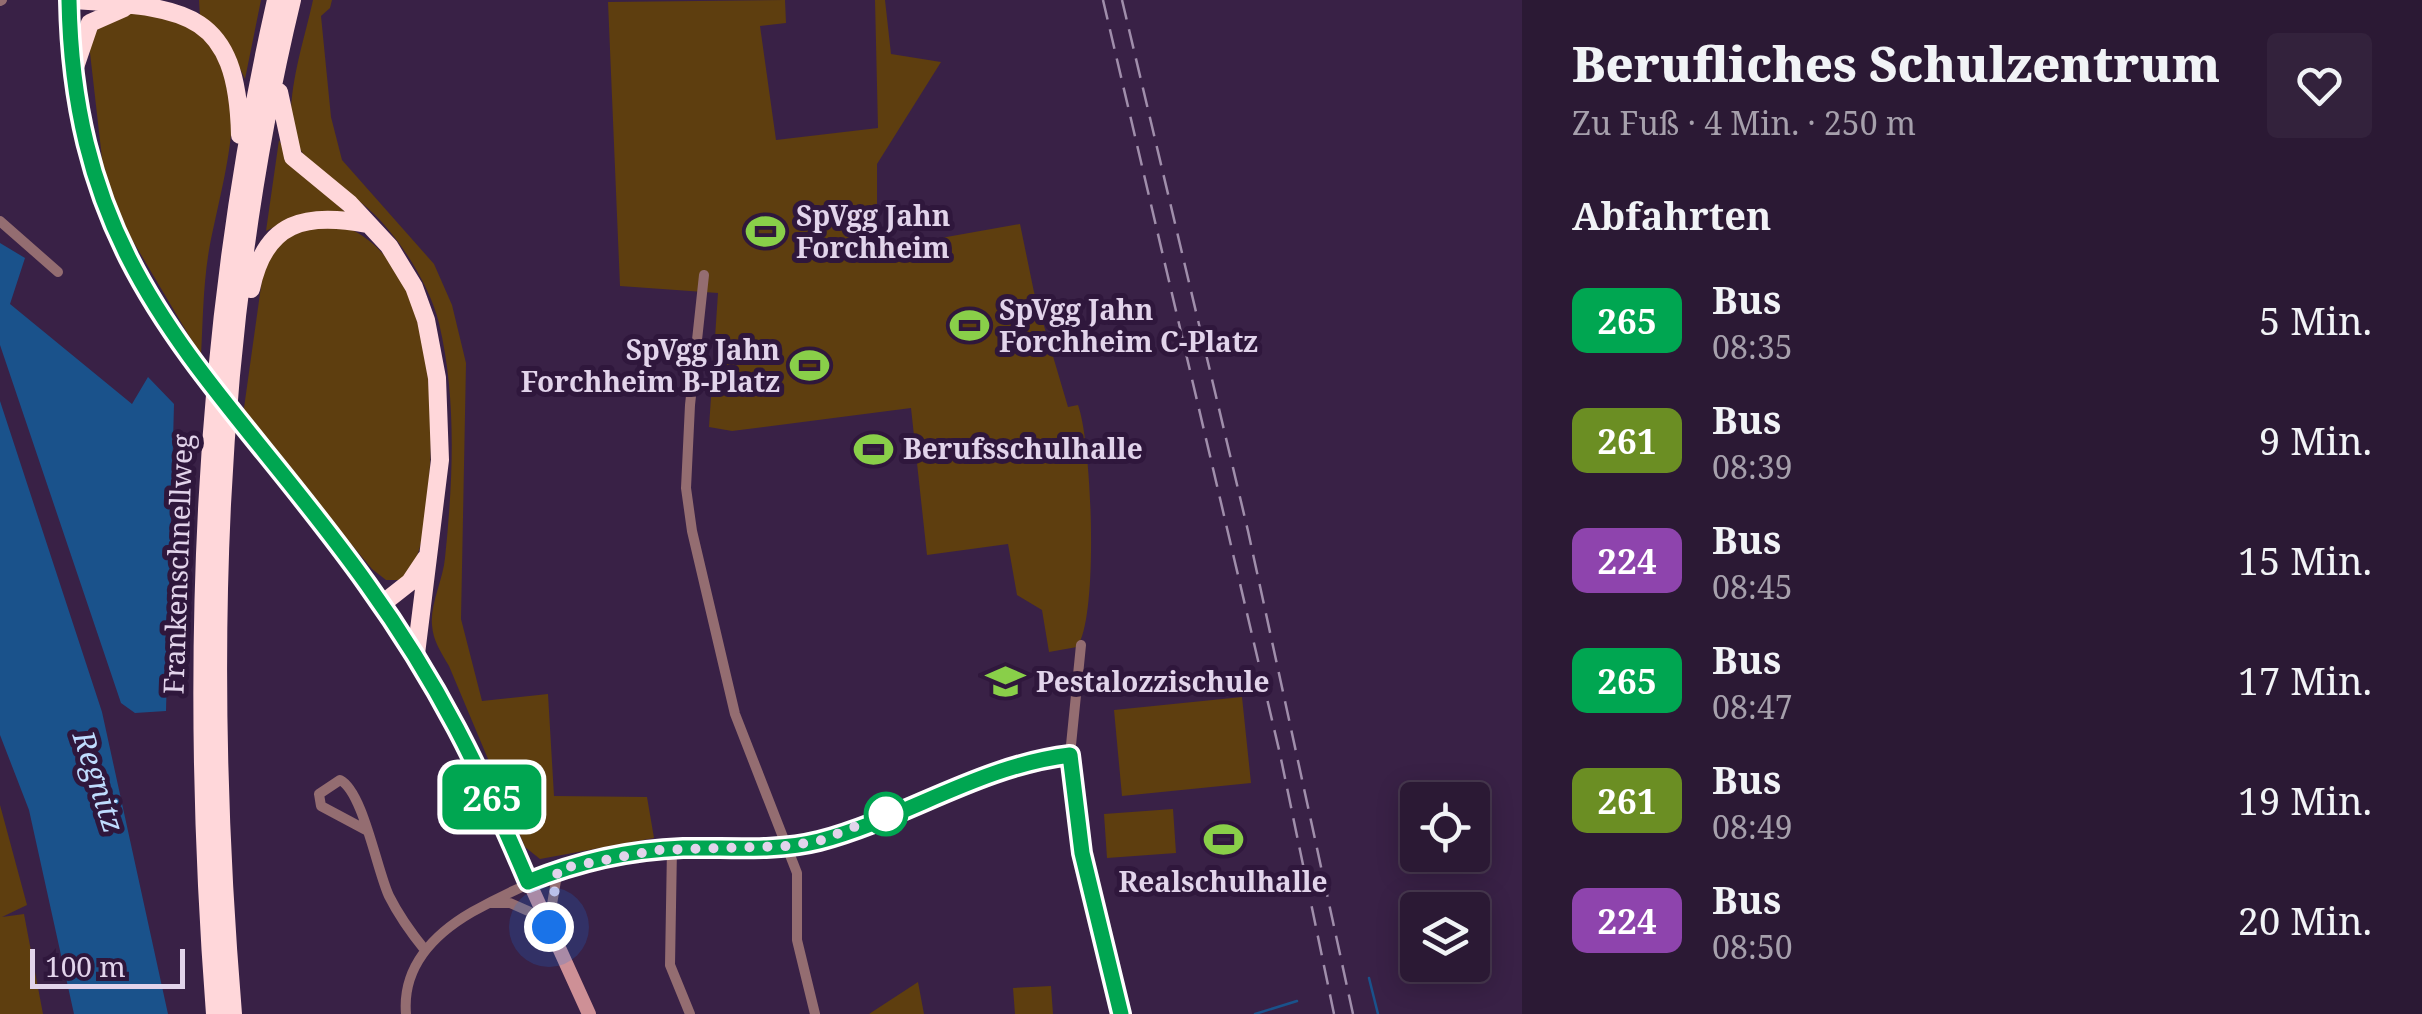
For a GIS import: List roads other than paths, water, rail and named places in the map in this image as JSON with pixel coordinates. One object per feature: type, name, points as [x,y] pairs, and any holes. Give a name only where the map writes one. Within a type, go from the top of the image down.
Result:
[{"type":"highway","points":[[71,0],[161,7],[194,22],[231,62],[240,96],[241,173]]},
{"type":"highway","name":"Frankenschnellweg","points":[[215,1014],[203,834],[201,590],[211,421],[241,173],[276,0]]},
{"type":"highway","name":"Frankenschnellweg","points":[[232,1014],[220,832],[217,660],[224,477],[240,306],[279,58],[292,0]]},
{"type":"highway","points":[[74,70],[90,24],[103,14],[134,4]]},
{"type":"highway","points":[[279,58],[282,122],[293,156],[389,246],[414,287],[434,355],[440,460],[416,654]]},
{"type":"highway","points":[[240,306],[259,261],[283,230],[318,218],[366,224]]},
{"type":"highway","points":[[382,604],[410,582],[427,557]]},
{"type":"highway","points":[[382,604],[407,607],[422,591]]},
{"type":"main road","points":[[71,0],[74,70],[90,165],[110,223],[156,311],[198,373],[382,604],[416,654],[459,726],[590,1014]]},
{"type":"street","points":[[0,220],[58,272]]},
{"type":"street","points":[[704,275],[690,405],[686,488],[692,532],[735,714],[797,873],[797,940],[815,1014]]},
{"type":"street","points":[[1081,644],[1070,755],[1082,853],[1121,1014]]},
{"type":"street","points":[[406,1014],[410,980],[424,950],[456,921],[558,869],[611,856],[672,848],[789,846],[822,840],[975,777],[1032,760],[1070,755]]},
{"type":"street","points":[[366,830],[321,806],[319,794],[324,786],[340,780],[346,783],[366,830],[389,895],[424,950]]},
{"type":"street","points":[[672,848],[670,965],[690,1014]]},
{"type":"street","points":[[489,903],[510,904],[546,922],[558,869]]},
{"type":"water","points":[[0,243],[25,258],[10,304],[132,404],[148,377],[174,404],[166,711],[135,713],[121,703],[0,345]]},
{"type":"water","name":"Regnitz","points":[[0,401],[102,712],[168,1014],[74,1014],[29,810],[0,735]]},
{"type":"waterway","points":[[1369,978],[1378,1014]]},
{"type":"waterway","points":[[1255,1014],[1297,1001]]},
{"type":"railway","points":[[1103,0],[1280,754],[1334,1014]]},
{"type":"railway","points":[[1122,0],[1248,531],[1353,1014]]},
{"type":"place","name":"SpVgg Jahn Forchheim","points":[[766,232]]},
{"type":"place","name":"SpVgg Jahn Forchheim C-Platz","points":[[969,326]]},
{"type":"place","name":"SpVgg Jahn Forchheim B-Platz","points":[[810,366]]},
{"type":"place","name":"Berufsschulhalle","points":[[873,449]]},
{"type":"place","name":"Pestalozzischule","points":[[1006,682]]},
{"type":"place","name":"Realschulhalle","points":[[1223,839]]}]
